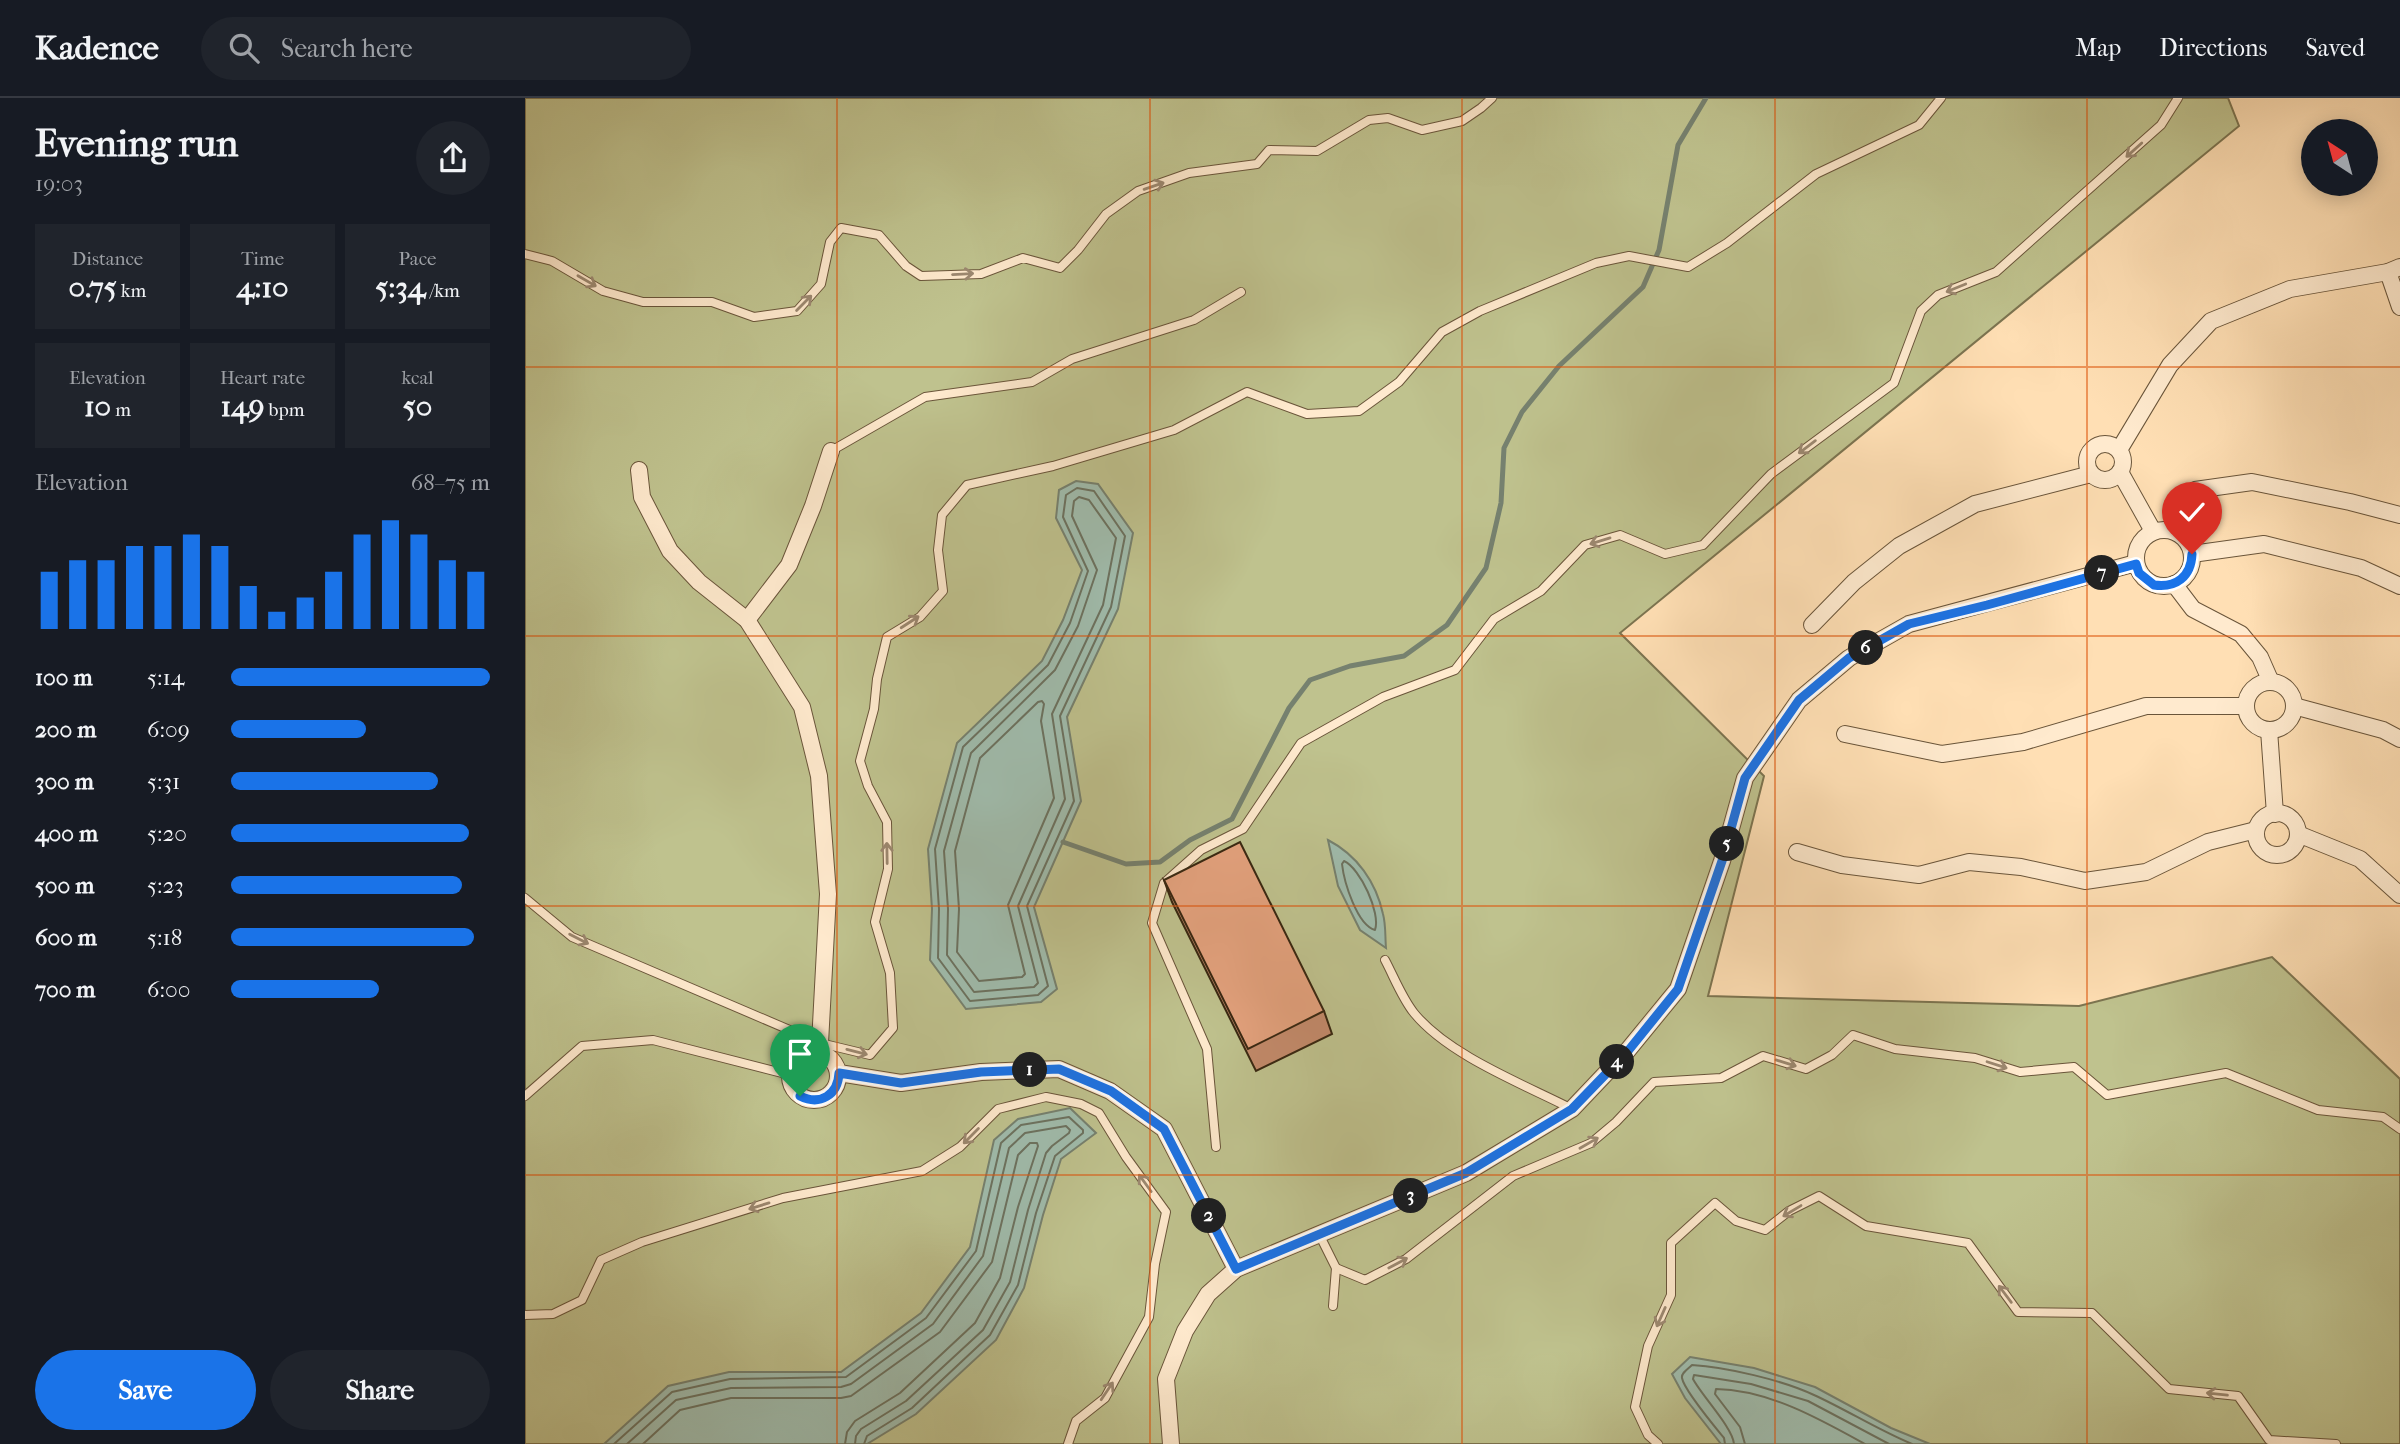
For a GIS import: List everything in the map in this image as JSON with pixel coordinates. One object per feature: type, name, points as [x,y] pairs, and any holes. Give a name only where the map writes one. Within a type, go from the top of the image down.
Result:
[{"type":"street","points":[[2119,450],[2169,365],[2211,321],[2290,289],[2394,269],[2400,307]]},
{"type":"street","points":[[2108,444],[2119,450],[2123,461],[2120,472],[2106,480],[2091,474],[2087,463],[2091,451],[2108,444]]},
{"type":"street","points":[[747,620],[789,565],[813,506],[831,451]]},
{"type":"street","points":[[639,470],[642,497],[670,551],[699,582],[747,620],[802,707],[819,776],[828,894],[818,1047]]},
{"type":"street","points":[[2120,472],[2154,531]]},
{"type":"street","points":[[1812,625],[1854,582],[1899,546],[1975,504],[2091,474]]},
{"type":"street","points":[[2195,490],[2252,482],[2400,515]]},
{"type":"street","points":[[2162,529],[2179,533],[2192,554],[2188,573],[2174,584],[2154,585],[2139,573],[2136,564],[2137,548],[2141,541],[2154,531],[2162,529]]},
{"type":"street","points":[[2192,554],[2264,544],[2361,568],[2400,586]]},
{"type":"street","points":[[1171,1444],[1166,1379],[1185,1331],[1207,1294],[1236,1269],[1466,1173],[1572,1109],[1628,1051],[1678,989],[1722,861],[1745,778],[1799,700],[1849,658],[1909,624],[2136,564]]},
{"type":"street","points":[[2174,584],[2193,609],[2241,634],[2260,657],[2271,682]]},
{"type":"street","points":[[2271,682],[2290,692],[2294,706],[2293,714],[2283,726],[2269,730],[2250,720],[2246,706],[2251,692],[2257,686],[2271,682]]},
{"type":"street","points":[[1845,734],[1942,754],[2023,742],[2146,706],[2246,706]]},
{"type":"street","points":[[2294,706],[2383,730],[2400,739]]},
{"type":"street","points":[[2269,730],[2275,814]]},
{"type":"street","points":[[2275,814],[2282,814],[2293,821],[2298,834],[2297,841],[2288,852],[2274,855],[2258,843],[2256,830],[2263,818],[2275,814]]},
{"type":"street","points":[[1797,852],[1842,866],[1919,875],[1969,862],[2021,867],[2085,881],[2146,872],[2208,842],[2256,830]]},
{"type":"street","points":[[2298,834],[2360,859],[2400,895]]},
{"type":"street","points":[[818,1047],[832,1058],[839,1073],[835,1089],[823,1099],[807,1100],[794,1091],[791,1068],[801,1055],[818,1047]]},
{"type":"street","points":[[839,1073],[901,1083],[981,1072],[1059,1069],[1111,1091],[1164,1129],[1236,1269]]},
{"type":"lane","points":[[525,254],[552,261],[603,290],[643,302],[712,302],[754,317],[797,312],[821,284],[830,242],[841,228],[879,235],[906,266],[921,276],[981,274],[1023,258],[1060,268],[1106,214],[1137,191],[1189,173],[1257,164],[1269,150],[1317,151],[1369,120],[1388,118],[1422,130],[1462,121],[1492,98]]},
{"type":"lane","points":[[525,898],[572,937],[818,1047],[870,1055],[893,1028],[890,973],[875,922],[888,869],[887,822],[860,761],[874,709],[877,679],[887,637],[920,617],[943,591],[938,550],[942,515],[967,485],[1053,466],[1174,430],[1247,392],[1307,414],[1359,411],[1399,382],[1442,332],[1481,310],[1595,263],[1629,256],[1688,267],[1727,243],[1816,174],[1919,125],[1941,98]]},
{"type":"lane","points":[[1216,1147],[1207,1049],[1152,923],[1164,883],[1201,850],[1243,829],[1301,743],[1383,697],[1455,670],[1494,619],[1541,590],[1585,545],[1620,535],[1665,554],[1703,545],[1771,474],[1894,383],[1921,311],[1938,295],[1996,272],[2161,125],[2178,98]]},
{"type":"lane","points":[[831,451],[925,397],[1032,382],[1072,359],[1194,320],[1241,292]]},
{"type":"lane","points":[[1385,960],[1412,1011],[1436,1036],[1572,1109]]},
{"type":"lane","points":[[1336,1268],[1364,1280],[1406,1259],[1513,1176],[1591,1143],[1616,1122],[1654,1082],[1721,1078],[1763,1056],[1806,1069],[1832,1055],[1853,1035],[1895,1049],[1975,1058],[2020,1072],[2074,1067],[2107,1095],[2226,1073],[2318,1110],[2383,1117],[2400,1129]]},
{"type":"lane","points":[[525,1096],[582,1046],[653,1040],[790,1075]]},
{"type":"lane","points":[[525,1315],[554,1314],[582,1300],[601,1260],[642,1242],[783,1198],[922,1171],[960,1147],[998,1109],[1046,1097],[1081,1104],[1099,1113],[1126,1157],[1166,1212],[1155,1264],[1149,1317],[1105,1398],[1076,1420],[1067,1444]]},
{"type":"lane","points":[[1658,1444],[1649,1435],[1635,1407],[1648,1346],[1671,1295],[1671,1243],[1715,1203],[1736,1221],[1765,1230],[1790,1211],[1819,1196],[1865,1226],[1968,1243],[2018,1312],[2092,1313],[2169,1389],[2238,1396],[2269,1440],[2336,1444]]},
{"type":"lane","points":[[1319,1234],[1336,1268],[1333,1306]]},
{"type":"green space","points":[[525,98],[2228,98],[2239,126],[1620,633],[1764,776],[1708,996],[2079,1006],[2272,957],[2400,1079],[2400,1444],[525,1444]]},
{"type":"water","points":[[1076,481],[1098,484],[1133,533],[1118,609],[1067,717],[1081,801],[1034,907],[1057,989],[1041,1002],[966,1009],[930,960],[932,909],[928,849],[957,743],[1042,661],[1063,620],[1082,570],[1056,518],[1059,490]]},
{"type":"water","points":[[1328,840],[1348,853],[1364,871],[1376,891],[1383,914],[1386,948],[1360,930],[1338,886]]},
{"type":"water","points":[[1070,1108],[1096,1133],[1061,1159],[1024,1288],[996,1340],[916,1414],[867,1444],[604,1444],[668,1386],[729,1372],[841,1372],[921,1313],[970,1247],[994,1140],[1018,1119]]},
{"type":"water","points":[[1690,1357],[1754,1368],[1815,1387],[1891,1428],[1930,1444],[1721,1444],[1685,1398],[1672,1374]]},
{"type":"building","points":[[1240,842],[1324,1011],[1248,1049],[1164,880]]},
{"type":"waterway","points":[[1063,842],[1126,864],[1160,862],[1190,840],[1232,819],[1289,708],[1310,680],[1350,666],[1404,656],[1447,625],[1486,568],[1501,503],[1504,448],[1522,412],[1559,366],[1643,287],[1659,250],[1678,145],[1706,98]]},
{"type":"route","points":[[800,1096],[815,1100],[830,1095],[839,1082],[839,1073],[901,1083],[981,1072],[1059,1069],[1111,1091],[1164,1129],[1236,1269],[1466,1173],[1572,1109],[1628,1051],[1678,989],[1722,861],[1745,778],[1799,700],[1849,658],[1909,624],[2136,564],[2139,573],[2154,585],[2174,584],[2188,573],[2192,554]]}]
